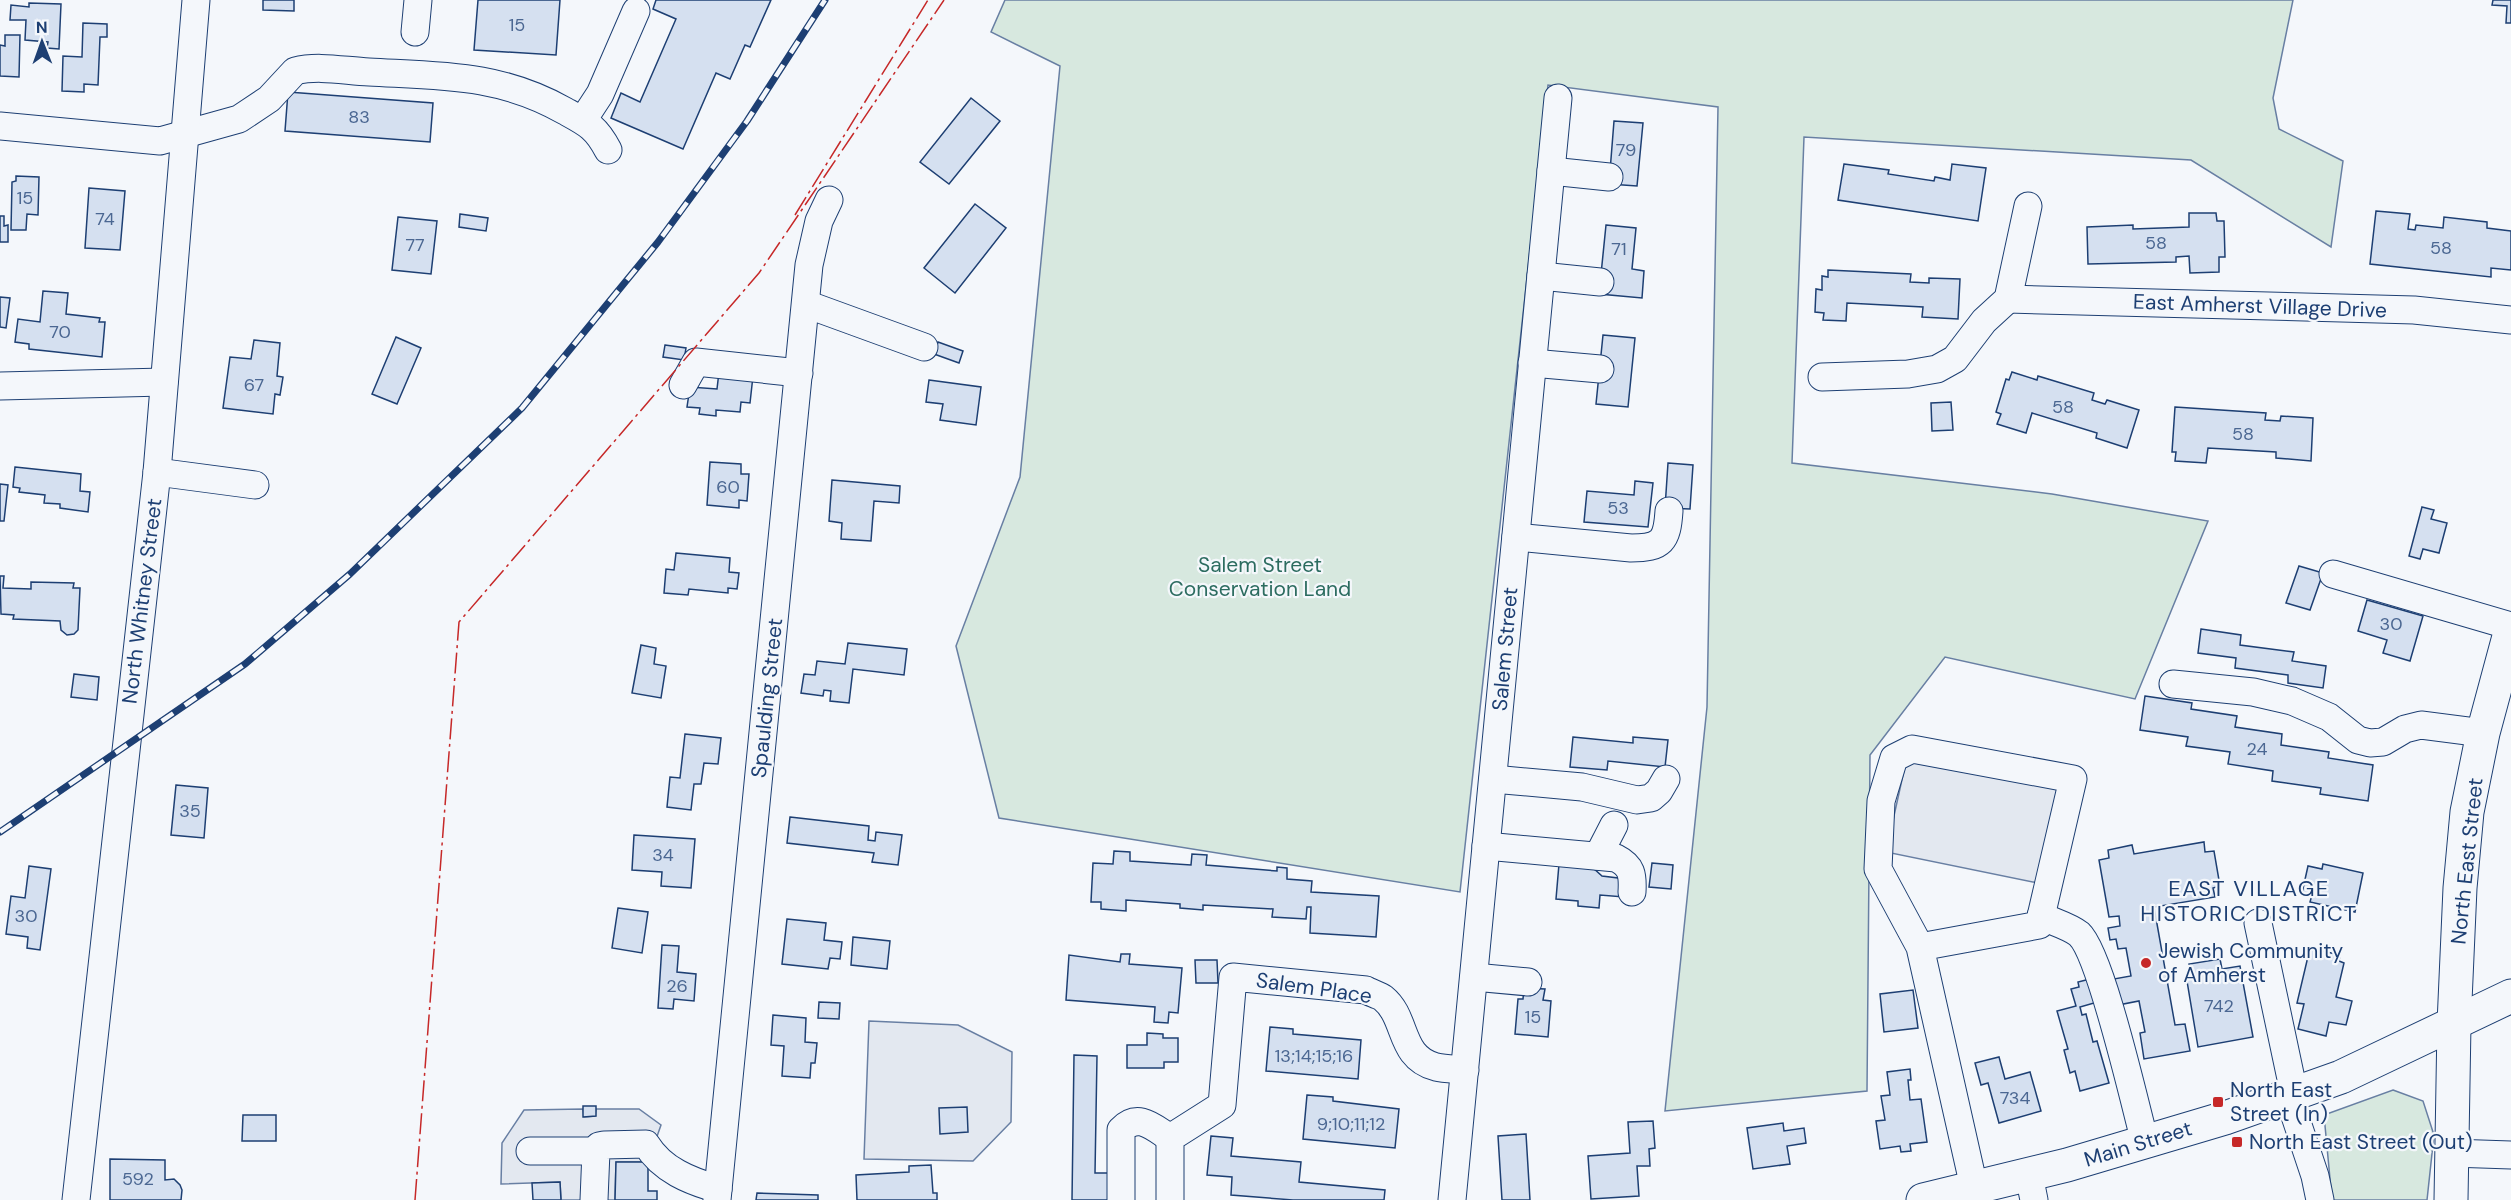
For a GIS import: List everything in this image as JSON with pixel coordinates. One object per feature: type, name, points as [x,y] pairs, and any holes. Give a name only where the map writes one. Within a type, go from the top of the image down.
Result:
[{"type":"main road","name":"North East Street","points":[[2451,1200],[2454,1024],[2460,888],[2467,812],[2483,733],[2511,627]]},
{"type":"main road","name":"Main Street","points":[[1926,1200],[1974,1186],[2031,1188],[2145,1142],[2341,1077],[2511,996]]},
{"type":"street","name":"North Whitney Street","points":[[76,1200],[157,472],[183,133],[196,0]]},
{"type":"street","points":[[415,32],[418,0]]},
{"type":"street","points":[[583,120],[600,94],[636,11]]},
{"type":"street","points":[[0,126],[160,141],[239,119],[269,99],[295,71],[310,69],[440,76],[493,82],[537,96],[583,120],[597,131],[608,150]]},
{"type":"street","name":"Salem Street","points":[[1452,1200],[1558,98]]},
{"type":"street","points":[[1551,171],[1609,177]]},
{"type":"street","name":"Spaulding Street","points":[[718,1195],[806,304],[814,243],[819,221],[829,200]]},
{"type":"street","points":[[1822,377],[1908,374],[1937,369],[1955,359],[1984,321],[2008,299],[2028,206]]},
{"type":"street","points":[[1541,276],[1600,282]]},
{"type":"street","name":"East Amherst Village Drive","points":[[2008,299],[2415,310],[2511,320]]},
{"type":"street","points":[[806,304],[924,347]]},
{"type":"street","points":[[683,385],[696,362],[799,373]]},
{"type":"street","points":[[1532,363],[1600,369]]},
{"type":"street","points":[[0,386],[164,382]]},
{"type":"street","points":[[157,472],[255,485]]},
{"type":"street","points":[[1516,537],[1650,548],[1663,539],[1668,529],[1669,511]]},
{"type":"street","points":[[2333,574],[2511,627]]},
{"type":"street","points":[[2173,684],[2253,692],[2292,701],[2329,717],[2358,740],[2370,743],[2383,742],[2405,729],[2421,725],[2483,733]]},
{"type":"street","points":[[1920,947],[2039,925],[2073,779],[1912,749],[1894,758],[1881,801],[1878,869],[1920,947],[1974,1186]]},
{"type":"street","points":[[1492,779],[1581,787],[1636,800],[1651,798],[1659,791],[1666,779]]},
{"type":"street","points":[[1598,856],[1614,825]]},
{"type":"street","points":[[1486,846],[1616,858],[1630,868],[1632,892]]},
{"type":"street","points":[[2041,916],[2078,933],[2087,945],[2099,973],[2145,1142]]},
{"type":"street","points":[[2258,923],[2291,1094],[2320,1200]]},
{"type":"street","name":"Salem Place","points":[[1170,1138],[1222,1105],[1233,977],[1366,990],[1383,998],[1395,1012],[1408,1047],[1419,1060],[1436,1067],[1465,1070]]},
{"type":"street","points":[[1474,977],[1528,982]]},
{"type":"street","points":[[1121,1200],[1121,1130],[1128,1123],[1141,1121],[1170,1138],[1170,1200]]},
{"type":"street","points":[[594,1200],[596,1151],[599,1146],[604,1145],[646,1144],[662,1164],[718,1195]]},
{"type":"street","points":[[530,1151],[596,1151]]},
{"type":"street","points":[[2451,1154],[2511,1155]]},
{"type":"green space","name":"Salem Street Conservation Land","points":[[1005,0],[2293,0],[2273,98],[2279,129],[2343,161],[2331,247],[2191,160],[1804,137],[1792,463],[2052,494],[2208,521],[2135,699],[1945,657],[1870,755],[1867,1091],[1665,1111],[1707,707],[1718,107],[1548,85],[1460,892],[999,818],[956,646],[1020,477],[1060,66],[991,32]]},
{"type":"green space","points":[[2393,1090],[2423,1101],[2434,1135],[2427,1200],[2332,1200],[2324,1115]]},
{"type":"shaded area","points":[[1907,757],[2067,784],[2043,884],[1886,852]]},
{"type":"shaded area","points":[[869,1021],[958,1025],[1012,1052],[1011,1122],[973,1161],[864,1159]]},
{"type":"shaded area","points":[[583,1109],[584,1117],[595,1116],[596,1109],[639,1109],[661,1125],[648,1162],[616,1162],[615,1200],[561,1200],[560,1182],[501,1184],[502,1143],[524,1110]]},
{"type":"building","points":[[263,0],[294,0],[294,11],[263,10]]},
{"type":"building","points":[[478,0],[560,0],[556,55],[474,50]]},
{"type":"building","points":[[656,0],[771,0],[750,47],[745,45],[730,79],[716,73],[683,149],[611,118],[621,93],[640,102],[676,19],[653,9]]},
{"type":"building","points":[[2493,0],[2511,0],[2511,23],[2506,23],[2507,6],[2492,5]]},
{"type":"building","points":[[29,3],[61,4],[59,49],[47,48],[48,42],[25,40],[26,20],[10,20],[11,5],[29,7]]},
{"type":"building","points":[[83,23],[107,24],[107,37],[100,37],[98,85],[84,84],[84,92],[62,91],[63,56],[82,57]]},
{"type":"building","points":[[5,35],[20,35],[19,77],[0,76],[0,45],[5,46]]},
{"type":"building","points":[[288,92],[433,103],[430,142],[285,131]]},
{"type":"building","points":[[971,98],[1000,121],[949,184],[920,162]]},
{"type":"building","points":[[1614,121],[1643,123],[1637,186],[1609,184]]},
{"type":"building","points":[[1844,164],[1889,170],[1888,174],[1934,181],[1935,177],[1950,180],[1952,164],[1986,168],[1978,221],[1838,200]]},
{"type":"building","points":[[16,176],[39,177],[38,215],[27,214],[26,230],[11,230],[12,182],[16,181]]},
{"type":"building","points":[[89,188],[125,191],[120,250],[85,248]]},
{"type":"building","points":[[975,204],[1006,228],[955,293],[924,268]]},
{"type":"building","points":[[2376,211],[2410,214],[2408,229],[2415,230],[2416,225],[2443,228],[2444,217],[2487,222],[2487,228],[2511,231],[2511,270],[2491,268],[2491,277],[2370,264]]},
{"type":"building","points":[[2189,213],[2216,213],[2217,221],[2224,221],[2225,257],[2219,257],[2219,272],[2190,273],[2189,256],[2176,257],[2176,262],[2088,264],[2087,227],[2133,225],[2133,229],[2189,227]]},
{"type":"building","points":[[460,214],[488,218],[486,231],[459,227]]},
{"type":"building","points":[[0,216],[4,216],[4,226],[8,225],[8,242],[0,242]]},
{"type":"building","points":[[398,217],[437,221],[431,274],[392,270]]},
{"type":"building","points":[[1606,225],[1636,228],[1632,269],[1644,271],[1642,298],[1599,294]]},
{"type":"building","points":[[1828,270],[1911,274],[1910,282],[1929,283],[1929,278],[1960,279],[1958,319],[1922,317],[1923,307],[1847,303],[1846,321],[1823,320],[1824,313],[1815,312],[1816,289],[1822,290],[1822,276],[1828,277]]},
{"type":"building","points":[[43,291],[68,293],[66,314],[100,318],[99,322],[105,322],[102,357],[29,349],[29,344],[15,342],[18,319],[40,322]]},
{"type":"building","points":[[0,297],[10,298],[6,328],[0,327]]},
{"type":"building","points":[[1603,335],[1635,338],[1628,407],[1596,404]]},
{"type":"building","points":[[396,337],[421,348],[397,404],[372,394]]},
{"type":"building","points":[[254,340],[280,343],[277,376],[283,377],[280,395],[275,394],[273,414],[223,408],[230,357],[251,359]]},
{"type":"building","points":[[938,342],[963,351],[959,363],[934,354]]},
{"type":"building","points":[[665,345],[686,348],[684,360],[663,357]]},
{"type":"building","points":[[719,372],[753,376],[750,403],[741,402],[740,412],[716,410],[716,416],[699,414],[700,408],[687,407],[690,387],[717,389]]},
{"type":"building","points":[[2012,372],[2037,380],[2038,376],[2094,393],[2092,400],[2105,404],[2107,400],[2139,410],[2127,448],[2096,438],[2097,433],[2032,413],[2026,433],[1997,424],[2001,414],[1996,412],[2006,379],[2009,380]]},
{"type":"building","points":[[929,380],[981,387],[976,425],[940,420],[943,404],[926,402]]},
{"type":"building","points":[[1951,402],[1953,430],[1932,431],[1931,403]]},
{"type":"building","points":[[2175,407],[2266,413],[2265,420],[2280,421],[2281,416],[2313,418],[2311,461],[2276,458],[2276,452],[2208,448],[2206,463],[2175,461],[2176,452],[2172,452]]},
{"type":"building","points":[[710,462],[741,464],[741,474],[749,474],[747,501],[739,500],[739,508],[707,505]]},
{"type":"building","points":[[1668,463],[1693,465],[1690,509],[1665,508]]},
{"type":"building","points":[[15,467],[81,474],[80,491],[90,492],[88,512],[60,508],[60,504],[44,503],[45,495],[19,492],[20,488],[13,487]]},
{"type":"building","points":[[832,480],[900,486],[899,503],[874,501],[871,541],[841,539],[842,523],[829,521]]},
{"type":"building","points":[[1635,481],[1653,483],[1648,527],[1584,522],[1587,491],[1634,495]]},
{"type":"building","points":[[0,484],[8,485],[4,521],[0,521]]},
{"type":"building","points":[[2422,507],[2434,510],[2431,519],[2447,523],[2439,553],[2423,549],[2420,559],[2409,556]]},
{"type":"building","points":[[676,553],[730,558],[729,572],[739,573],[737,589],[728,588],[728,593],[689,589],[688,595],[664,593],[666,569],[674,570]]},
{"type":"building","points":[[2299,566],[2323,573],[2310,610],[2286,603]]},
{"type":"building","points":[[0,576],[4,576],[3,588],[31,589],[31,582],[74,583],[73,588],[80,588],[78,630],[74,634],[67,635],[61,630],[60,621],[13,619],[14,615],[1,614]]},
{"type":"building","points":[[2367,600],[2423,616],[2410,661],[2383,653],[2387,640],[2358,631]]},
{"type":"building","points":[[2201,629],[2241,635],[2240,645],[2294,652],[2292,661],[2326,666],[2323,688],[2288,683],[2288,675],[2235,668],[2236,658],[2198,653]]},
{"type":"building","points":[[848,643],[907,649],[904,675],[853,669],[849,703],[830,701],[831,691],[824,690],[823,696],[801,693],[804,674],[815,675],[817,661],[845,664]]},
{"type":"building","points":[[641,645],[656,648],[654,664],[666,666],[661,698],[632,693]]},
{"type":"building","points":[[74,674],[99,677],[97,700],[71,697]]},
{"type":"building","points":[[2145,696],[2192,703],[2191,709],[2237,716],[2235,727],[2282,734],[2281,745],[2329,752],[2328,758],[2373,765],[2368,801],[2320,794],[2321,788],[2272,781],[2273,771],[2228,764],[2230,752],[2186,746],[2188,737],[2140,730]]},
{"type":"building","points":[[685,734],[721,738],[718,764],[704,763],[701,784],[694,784],[691,810],[667,807],[670,777],[680,778]]},
{"type":"building","points":[[1573,737],[1633,743],[1633,737],[1668,740],[1665,767],[1608,761],[1607,770],[1570,767]]},
{"type":"building","points":[[176,785],[208,788],[204,838],[171,835]]},
{"type":"building","points":[[790,817],[869,826],[868,840],[875,841],[876,832],[902,835],[898,865],[872,862],[874,853],[787,843]]},
{"type":"building","points":[[634,835],[695,839],[691,888],[661,886],[662,872],[632,870]]},
{"type":"building","name":"Jewish Community of Amherst","points":[[2204,842],[2205,852],[2214,851],[2220,886],[2213,888],[2215,897],[2154,907],[2175,1025],[2185,1024],[2190,1051],[2144,1059],[2140,1033],[2145,1032],[2139,1001],[2113,1006],[2108,980],[2131,976],[2126,948],[2118,949],[2116,939],[2110,940],[2108,928],[2120,926],[2119,916],[2109,917],[2099,860],[2109,858],[2108,850],[2132,845],[2134,854]]},
{"type":"building","points":[[1114,851],[1130,852],[1130,861],[1191,865],[1192,854],[1207,855],[1206,865],[1277,871],[1277,867],[1287,868],[1287,879],[1312,881],[1311,892],[1379,896],[1376,937],[1310,933],[1311,907],[1307,907],[1306,919],[1272,917],[1273,909],[1203,905],[1203,910],[1180,908],[1180,904],[1126,900],[1126,911],[1101,909],[1101,902],[1091,902],[1093,863],[1113,864]]},
{"type":"building","points":[[1652,863],[1673,865],[1671,889],[1649,887]]},
{"type":"building","points":[[1559,864],[1592,867],[1602,876],[1626,879],[1624,897],[1600,895],[1599,908],[1578,906],[1578,901],[1556,899]]},
{"type":"building","points":[[2323,864],[2363,873],[2355,912],[2310,902],[2312,895],[2302,893],[2308,866],[2322,869]]},
{"type":"building","points":[[29,866],[51,869],[40,950],[27,948],[28,937],[6,934],[11,896],[25,898]]},
{"type":"building","points":[[618,908],[648,912],[642,953],[612,948]]},
{"type":"building","points":[[787,919],[826,923],[824,940],[842,942],[840,959],[830,958],[828,969],[782,964]]},
{"type":"building","points":[[853,937],[890,941],[887,969],[851,965]]},
{"type":"building","points":[[662,945],[679,946],[677,972],[696,974],[694,1001],[674,999],[673,1009],[658,1008]]},
{"type":"building","points":[[2310,948],[2340,955],[2339,961],[2344,963],[2336,997],[2352,1001],[2346,1025],[2329,1022],[2326,1036],[2298,1029],[2304,1004],[2297,1003]]},
{"type":"building","points":[[1121,954],[1130,954],[1129,964],[1182,968],[1178,1013],[1169,1012],[1168,1023],[1154,1022],[1155,1007],[1066,1000],[1069,955],[1120,962]]},
{"type":"building","name":"Jewish Community of Amherst","points":[[2220,959],[2222,969],[2240,966],[2253,1037],[2198,1047],[2186,975],[2191,974],[2189,964]]},
{"type":"building","points":[[1195,960],[1217,960],[1218,983],[1196,983]]},
{"type":"building","points":[[2094,978],[2101,1001],[2080,1007],[2082,1015],[2086,1014],[2093,1042],[2097,1041],[2109,1083],[2080,1091],[2075,1071],[2070,1073],[2064,1050],[2068,1049],[2057,1011],[2076,1006],[2071,989],[2079,987],[2078,982]]},
{"type":"building","points":[[1524,988],[1545,989],[1543,1000],[1551,1001],[1548,1037],[1515,1034],[1518,999],[1523,999]]},
{"type":"building","points":[[1913,990],[1918,1028],[1884,1032],[1880,994]]},
{"type":"building","points":[[819,1002],[840,1003],[839,1019],[818,1018]]},
{"type":"building","points":[[773,1015],[806,1018],[805,1042],[817,1043],[815,1063],[811,1063],[810,1078],[782,1076],[784,1046],[771,1045]]},
{"type":"building","points":[[1270,1027],[1293,1029],[1293,1034],[1361,1040],[1358,1079],[1266,1071]]},
{"type":"building","points":[[1147,1033],[1163,1034],[1163,1038],[1178,1038],[1178,1062],[1164,1062],[1164,1068],[1127,1068],[1127,1045],[1147,1045]]},
{"type":"building","points":[[1074,1055],[1097,1056],[1095,1173],[1115,1173],[1115,1200],[1072,1200]]},
{"type":"building","points":[[1999,1057],[2005,1079],[2030,1072],[2041,1111],[1999,1123],[1988,1083],[1981,1085],[1975,1063]]},
{"type":"building","points":[[1910,1069],[1911,1080],[1908,1080],[1910,1100],[1921,1099],[1927,1142],[1910,1144],[1911,1151],[1901,1152],[1900,1146],[1880,1149],[1876,1121],[1885,1120],[1881,1096],[1890,1095],[1887,1072]]},
{"type":"building","points":[[1307,1095],[1333,1097],[1333,1101],[1399,1109],[1395,1148],[1303,1139]]},
{"type":"building","points":[[583,1106],[596,1106],[596,1116],[583,1117]]},
{"type":"building","points":[[967,1107],[968,1132],[940,1134],[939,1108]]},
{"type":"building","points":[[243,1115],[276,1115],[276,1141],[242,1141]]},
{"type":"building","points":[[1653,1121],[1655,1148],[1649,1149],[1650,1166],[1637,1166],[1639,1196],[1591,1199],[1588,1156],[1630,1153],[1628,1122]]},
{"type":"building","points":[[1783,1123],[1784,1131],[1804,1128],[1806,1143],[1787,1146],[1790,1164],[1753,1169],[1747,1128]]},
{"type":"building","points":[[1526,1134],[1530,1200],[1502,1200],[1498,1136]]},
{"type":"building","points":[[1211,1136],[1233,1138],[1231,1156],[1301,1162],[1299,1182],[1385,1190],[1384,1200],[1293,1200],[1231,1195],[1232,1177],[1207,1175]]},
{"type":"building","points":[[110,1159],[165,1160],[165,1180],[174,1179],[180,1185],[181,1200],[110,1200]]},
{"type":"building","points":[[616,1162],[648,1162],[648,1191],[657,1191],[657,1200],[615,1200]]},
{"type":"building","points":[[931,1165],[933,1193],[937,1193],[937,1200],[857,1200],[856,1175],[909,1172],[909,1166]]},
{"type":"building","points":[[560,1182],[561,1200],[533,1200],[532,1183]]},
{"type":"building","points":[[757,1193],[818,1195],[818,1200],[756,1200]]},
{"type":"railway","points":[[0,832],[245,664],[350,574],[522,408],[658,242],[747,121],[825,0]]},
{"type":"power","points":[[795,215],[928,0]]},
{"type":"power","points":[[415,1200],[459,622],[759,273],[944,0]]},
{"type":"place","name":"Jewish Community of Amherst","points":[[2146,963]]},
{"type":"place","name":"North East Street (In)","points":[[2218,1102]]},
{"type":"place","name":"North East Street (Out)","points":[[2237,1142]]},
{"type":"district","name":"EAST VILLAGE HISTORIC DISTRICT","points":[[2249,900]]}]
